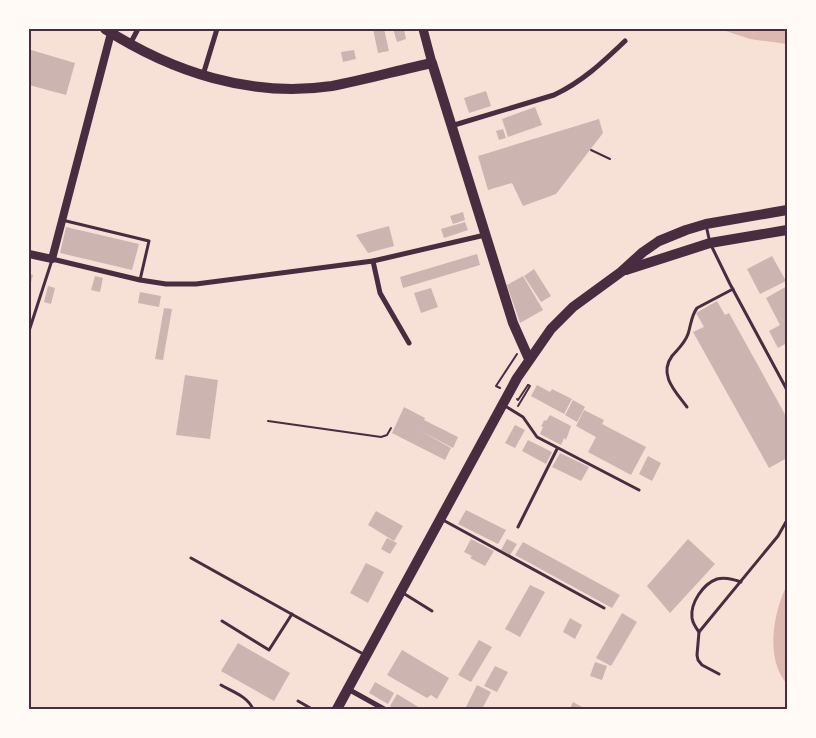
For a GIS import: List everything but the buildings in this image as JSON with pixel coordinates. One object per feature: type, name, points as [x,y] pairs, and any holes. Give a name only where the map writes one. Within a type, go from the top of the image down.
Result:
[{"type":"main road","points":[[423,29],[451,126],[513,323],[529,358]]},
{"type":"main road","points":[[108,31],[162,60],[223,81],[256,86],[279,88],[332,86],[432,63]]},
{"type":"main road","points":[[337,709],[502,405],[529,358],[551,329],[572,307],[621,272],[643,252],[659,241],[706,224],[787,210]]},
{"type":"main road","points":[[621,272],[710,243],[787,230]]},
{"type":"street","points":[[130,44],[138,29]]},
{"type":"street","points":[[203,75],[217,29]]},
{"type":"street","points":[[52,259],[108,31]]},
{"type":"street","points":[[451,126],[561,92],[583,79],[625,41]]},
{"type":"street","points":[[29,254],[140,280],[166,284],[196,284],[373,261],[485,234]]},
{"type":"street","points":[[373,261],[380,293],[408,343]]},
{"type":"street","points":[[348,689],[384,709]]},
{"type":"lane","points":[[62,220],[149,241],[140,280]]},
{"type":"lane","points":[[706,224],[710,243],[787,390]]},
{"type":"lane","points":[[29,331],[52,259]]},
{"type":"lane","points":[[687,407],[669,382],[667,376],[668,364],[688,335],[694,312],[697,308],[733,289]]},
{"type":"lane","points":[[502,405],[523,417],[537,438],[639,490]]},
{"type":"lane","points":[[518,527],[557,449]]},
{"type":"lane","points":[[441,518],[604,608]]},
{"type":"lane","points":[[719,674],[702,665],[698,660],[696,655],[699,632],[778,536],[787,520]]},
{"type":"lane","points":[[191,558],[366,655]]},
{"type":"lane","points":[[699,632],[694,625],[692,613],[700,592],[715,580],[724,578],[741,582]]},
{"type":"lane","points":[[401,591],[432,611]]},
{"type":"lane","points":[[222,621],[268,650],[292,614]]},
{"type":"lane","points":[[221,686],[247,700],[253,709]]},
{"type":"lane","points":[[298,701],[312,709]]},
{"type":"path","points":[[590,150],[610,159]]},
{"type":"path","points":[[496,386],[523,346]]},
{"type":"path","points":[[515,412],[530,386],[528,385],[518,400]]},
{"type":"path","points":[[268,421],[381,437],[387,435],[391,428]]},
{"type":"shaded area","points":[[720,29],[773,29],[787,31],[787,44],[750,39]]},
{"type":"shaded area","points":[[787,585],[787,684],[780,674],[776,662],[774,636],[778,609]]}]
